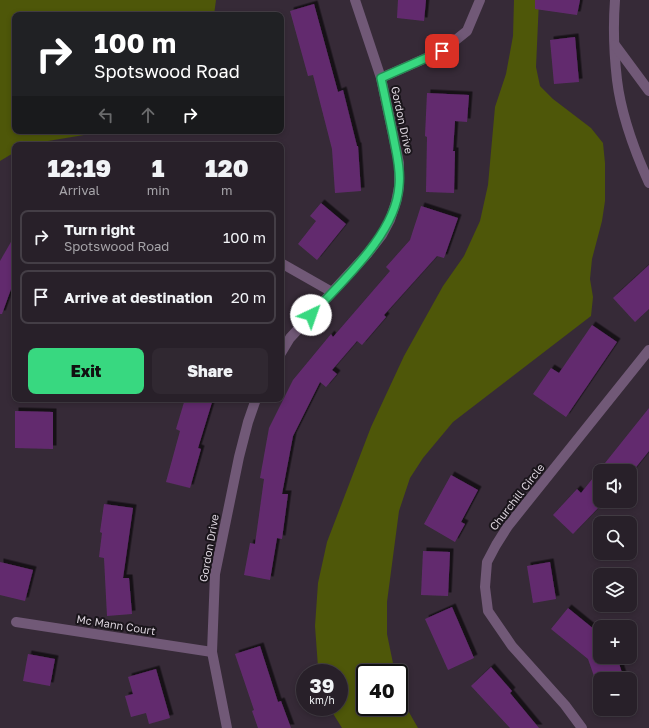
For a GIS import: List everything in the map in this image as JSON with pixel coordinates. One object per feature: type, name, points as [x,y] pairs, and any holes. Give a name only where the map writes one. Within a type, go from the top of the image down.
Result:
[{"type":"street","name":"Gordon Drive","points":[[284,348],[290,338],[368,253],[390,220],[396,202],[399,186],[399,163],[381,78],[355,0]]},
{"type":"street","points":[[381,78],[442,51],[467,31],[480,0]]},
{"type":"street","points":[[615,0],[614,15],[617,80],[624,116],[649,183]]},
{"type":"street","points":[[615,45],[649,91]]},
{"type":"street","points":[[284,265],[332,292]]},
{"type":"street","name":"Churchill Circle","points":[[582,728],[566,706],[512,646],[488,611],[485,587],[487,562],[508,526],[649,350]]},
{"type":"street","name":"Gordon Drive","points":[[227,728],[212,652],[215,574],[241,450],[255,402]]},
{"type":"street","name":"Mc Mann Court","points":[[16,622],[212,652]]},
{"type":"green space","points":[[0,0],[216,0],[214,12],[12,12],[12,134],[90,134],[44,142],[12,142],[12,154],[0,161]]},
{"type":"green space","points":[[514,0],[539,0],[536,67],[540,86],[553,99],[591,128],[603,143],[605,163],[605,201],[602,221],[592,259],[590,279],[593,297],[591,316],[453,422],[423,458],[410,478],[399,511],[387,602],[387,634],[393,664],[356,664],[356,716],[408,716],[408,710],[418,728],[342,728],[335,716],[348,716],[348,664],[318,664],[315,626],[318,583],[327,542],[371,427],[404,356],[443,286],[464,256],[480,221],[488,185],[495,107],[506,74],[513,36]]},
{"type":"building","points":[[398,0],[426,0],[424,21],[397,18]]},
{"type":"building","points":[[535,0],[580,0],[577,15],[535,9]]},
{"type":"building","points":[[314,4],[338,92],[343,90],[358,146],[361,191],[335,193],[332,149],[313,75],[308,76],[290,11]]},
{"type":"building","points":[[575,37],[579,82],[554,84],[550,40]]},
{"type":"building","points":[[427,93],[469,95],[467,122],[455,121],[453,151],[455,151],[454,193],[426,192],[427,137],[425,136]]},
{"type":"building","points":[[321,203],[346,224],[317,260],[298,244],[316,221],[310,216]]},
{"type":"building","points":[[421,206],[458,218],[444,258],[437,256],[384,315],[386,317],[362,345],[357,341],[332,370],[337,374],[326,387],[320,382],[293,436],[282,494],[288,494],[282,539],[277,538],[270,580],[244,575],[250,543],[255,544],[264,479],[260,478],[269,428],[282,402],[284,402],[284,398],[293,380],[331,334],[333,337],[390,271],[386,267],[410,240]]},
{"type":"building","points":[[12,240],[12,286],[2,314],[0,314],[0,261]]},
{"type":"building","points":[[649,265],[649,309],[635,322],[613,298]]},
{"type":"building","points":[[592,325],[617,342],[566,417],[533,394],[551,368],[559,373]]},
{"type":"building","points":[[184,402],[212,402],[198,448],[201,449],[190,488],[166,482],[180,431],[176,429]]},
{"type":"building","points":[[649,408],[649,451],[637,466],[637,464],[604,464]]},
{"type":"building","points":[[15,411],[53,412],[53,449],[15,448]]},
{"type":"building","points":[[451,475],[478,490],[461,522],[465,524],[455,542],[424,524]]},
{"type":"building","points":[[593,478],[593,508],[598,508],[573,534],[553,515],[577,489],[581,493]]},
{"type":"building","points":[[104,504],[133,508],[123,578],[129,578],[132,614],[107,616],[104,558],[99,557],[102,533],[100,532]]},
{"type":"building","points":[[423,551],[450,552],[448,596],[421,595]]},
{"type":"building","points":[[0,562],[33,570],[25,601],[0,595]]},
{"type":"building","points":[[550,562],[556,599],[533,603],[527,566]]},
{"type":"building","points":[[452,607],[474,658],[448,670],[425,619]]},
{"type":"building","points":[[568,608],[593,628],[593,664],[619,664],[622,672],[593,672],[593,673],[588,659],[551,629]]},
{"type":"building","points":[[260,646],[278,702],[281,701],[291,728],[258,728],[252,711],[254,710],[235,654]]},
{"type":"building","points":[[28,654],[55,659],[50,686],[23,681]]},
{"type":"building","points":[[491,667],[512,691],[510,693],[539,728],[510,728],[471,686]]},
{"type":"building","points":[[156,669],[170,718],[149,724],[146,713],[131,717],[125,696],[133,694],[128,677]]},
{"type":"route","points":[[311,315],[368,253],[390,220],[396,202],[399,186],[399,163],[381,78],[442,51]]}]
